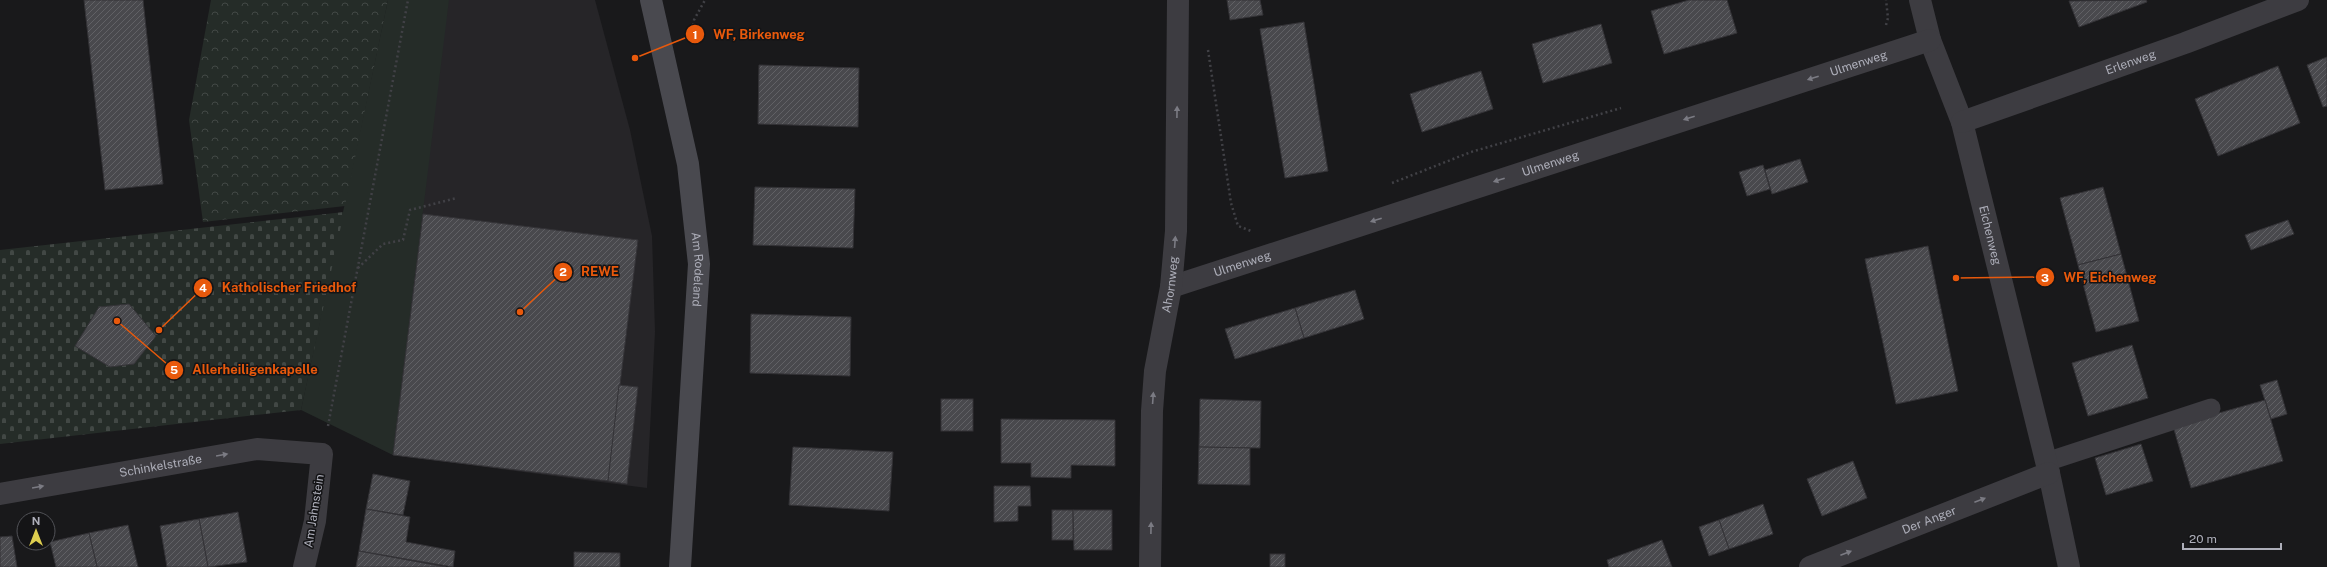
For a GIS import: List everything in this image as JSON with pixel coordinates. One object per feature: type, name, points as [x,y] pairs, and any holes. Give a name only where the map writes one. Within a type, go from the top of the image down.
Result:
[{"type":"street","name":"Am Rodeland","points":[[651,0],[688,164],[699,264],[680,567]]},
{"type":"street","name":"Ahornweg","points":[[1150,567],[1152,411],[1155,371],[1172,287],[1176,231],[1178,0]]},
{"type":"street","name":"Eichenweg","points":[[1920,0],[1930,40],[1962,122],[2047,467],[2069,567]]},
{"type":"street","name":"Erlenweg","points":[[1962,122],[2186,44],[2298,0]]},
{"type":"street","name":"Ulmenweg","points":[[1172,287],[1930,40]]},
{"type":"street","name":"Schinkelstraße","points":[[0,494],[257,449],[322,454]]},
{"type":"street","name":"Am Jahnstein","points":[[304,567],[315,521],[322,454]]},
{"type":"street","name":"Der Anger","points":[[1810,567],[2047,467]]},
{"type":"lane","points":[[2047,467],[2211,408]]},
{"type":"path","points":[[322,454],[408,0]]},
{"type":"path","points":[[1884,32],[1888,18],[1886,0]]},
{"type":"path","points":[[1207,45],[1231,203],[1238,226],[1257,233]]},
{"type":"path","points":[[1389,184],[1471,152],[1628,106]]},
{"type":"path","points":[[358,268],[383,244],[403,240],[410,210],[457,198]]},
{"type":"shaded area","points":[[430,0],[595,0],[630,130],[652,236],[655,332],[647,488],[393,455],[359,438]]},
{"type":"green space","points":[[211,0],[388,0],[345,206],[203,222],[189,120]]},
{"type":"green space","points":[[388,0],[449,0],[393,455],[301,410]]},
{"type":"green space","points":[[344,212],[301,410],[0,444],[0,250]]},
{"type":"building","points":[[84,0],[143,0],[163,184],[105,190]]},
{"type":"building","points":[[1227,0],[1260,0],[1263,15],[1230,20]]},
{"type":"building","points":[[1689,0],[1727,0],[1737,33],[1664,54],[1651,11]]},
{"type":"building","points":[[2146,0],[2147,2],[2079,27],[2069,1]]},
{"type":"building","points":[[1304,22],[1328,171],[1285,178],[1260,29]]},
{"type":"building","points":[[1601,24],[1612,63],[1543,83],[1532,44]]},
{"type":"building","points":[[2327,57],[2327,106],[2323,107],[2307,65]]},
{"type":"building","points":[[759,65],[859,68],[858,127],[758,124]]},
{"type":"building","points":[[2278,66],[2300,123],[2218,156],[2195,99]]},
{"type":"building","points":[[1481,71],[1493,109],[1422,132],[1410,94]]},
{"type":"building","points":[[1800,159],[1808,182],[1772,194],[1765,170]]},
{"type":"building","points":[[1763,165],[1770,189],[1747,196],[1739,172]]},
{"type":"building","points":[[755,187],[855,189],[853,248],[753,245]]},
{"type":"building","points":[[2103,187],[2121,254],[2078,265],[2060,198]]},
{"type":"building","points":[[423,214],[638,240],[608,481],[393,455]]},
{"type":"building","points":[[2288,220],[2294,234],[2251,250],[2245,235]]},
{"type":"building","points":[[1928,246],[1958,391],[1896,404],[1865,259]]},
{"type":"building","points":[[2121,254],[2139,321],[2096,332],[2078,265]]},
{"type":"building","points":[[1355,290],[1364,319],[1304,338],[1295,308]]},
{"type":"building","points":[[129,304],[156,336],[134,364],[110,367],[75,346],[99,307]]},
{"type":"building","points":[[1295,308],[1304,338],[1235,359],[1225,329]]},
{"type":"building","points":[[751,314],[851,317],[850,376],[750,373]]},
{"type":"building","points":[[2132,345],[2148,398],[2088,416],[2072,363]]},
{"type":"building","points":[[2277,380],[2287,414],[2271,419],[2260,385]]},
{"type":"building","points":[[619,385],[638,387],[627,484],[608,481]]},
{"type":"building","points":[[941,399],[973,399],[973,431],[941,431]]},
{"type":"building","points":[[1200,399],[1261,401],[1260,448],[1199,447]]},
{"type":"building","points":[[2265,400],[2283,461],[2191,488],[2173,426]]},
{"type":"building","points":[[1001,419],[1115,420],[1115,466],[1071,465],[1071,478],[1031,477],[1031,463],[1001,463]]},
{"type":"building","points":[[2141,444],[2153,481],[2106,495],[2095,458]]},
{"type":"building","points":[[793,447],[893,452],[889,511],[789,505]]},
{"type":"building","points":[[1199,447],[1250,448],[1250,485],[1198,484]]},
{"type":"building","points":[[1853,461],[1867,498],[1822,516],[1807,479]]},
{"type":"building","points":[[373,474],[410,481],[403,515],[366,509]]},
{"type":"building","points":[[994,486],[1030,486],[1031,506],[1018,506],[1018,521],[994,522]]},
{"type":"building","points":[[1763,504],[1773,534],[1729,549],[1719,520]]},
{"type":"building","points":[[366,509],[410,517],[406,542],[455,551],[453,567],[359,551]]},
{"type":"building","points":[[1052,510],[1073,510],[1073,540],[1052,540]]},
{"type":"building","points":[[1073,510],[1112,510],[1112,550],[1074,550]]},
{"type":"building","points":[[238,512],[247,562],[208,567],[199,519]]},
{"type":"building","points":[[199,519],[208,567],[167,567],[160,526]]},
{"type":"building","points":[[1719,520],[1729,549],[1709,556],[1699,527]]},
{"type":"building","points":[[128,525],[138,567],[97,567],[89,533]]},
{"type":"building","points":[[89,533],[97,567],[56,567],[52,551],[56,551],[56,541]]},
{"type":"building","points":[[12,536],[17,567],[0,567],[0,537]]},
{"type":"building","points":[[1662,540],[1672,567],[1609,567],[1607,560]]},
{"type":"building","points":[[359,551],[402,559],[446,567],[356,567]]},
{"type":"building","points":[[574,552],[620,553],[620,567],[574,567]]},
{"type":"building","points":[[1270,554],[1285,554],[1285,567],[1270,567]]},
{"type":"place","name":"WF, Birkenweg","points":[[635,58]]},
{"type":"place","name":"WF, Eichenweg","points":[[1956,278]]},
{"type":"place","name":"REWE","points":[[520,312]]},
{"type":"place","name":"Allerheiligenkapelle","points":[[117,321]]},
{"type":"place","name":"Katholischer Friedhof","points":[[159,330]]}]
